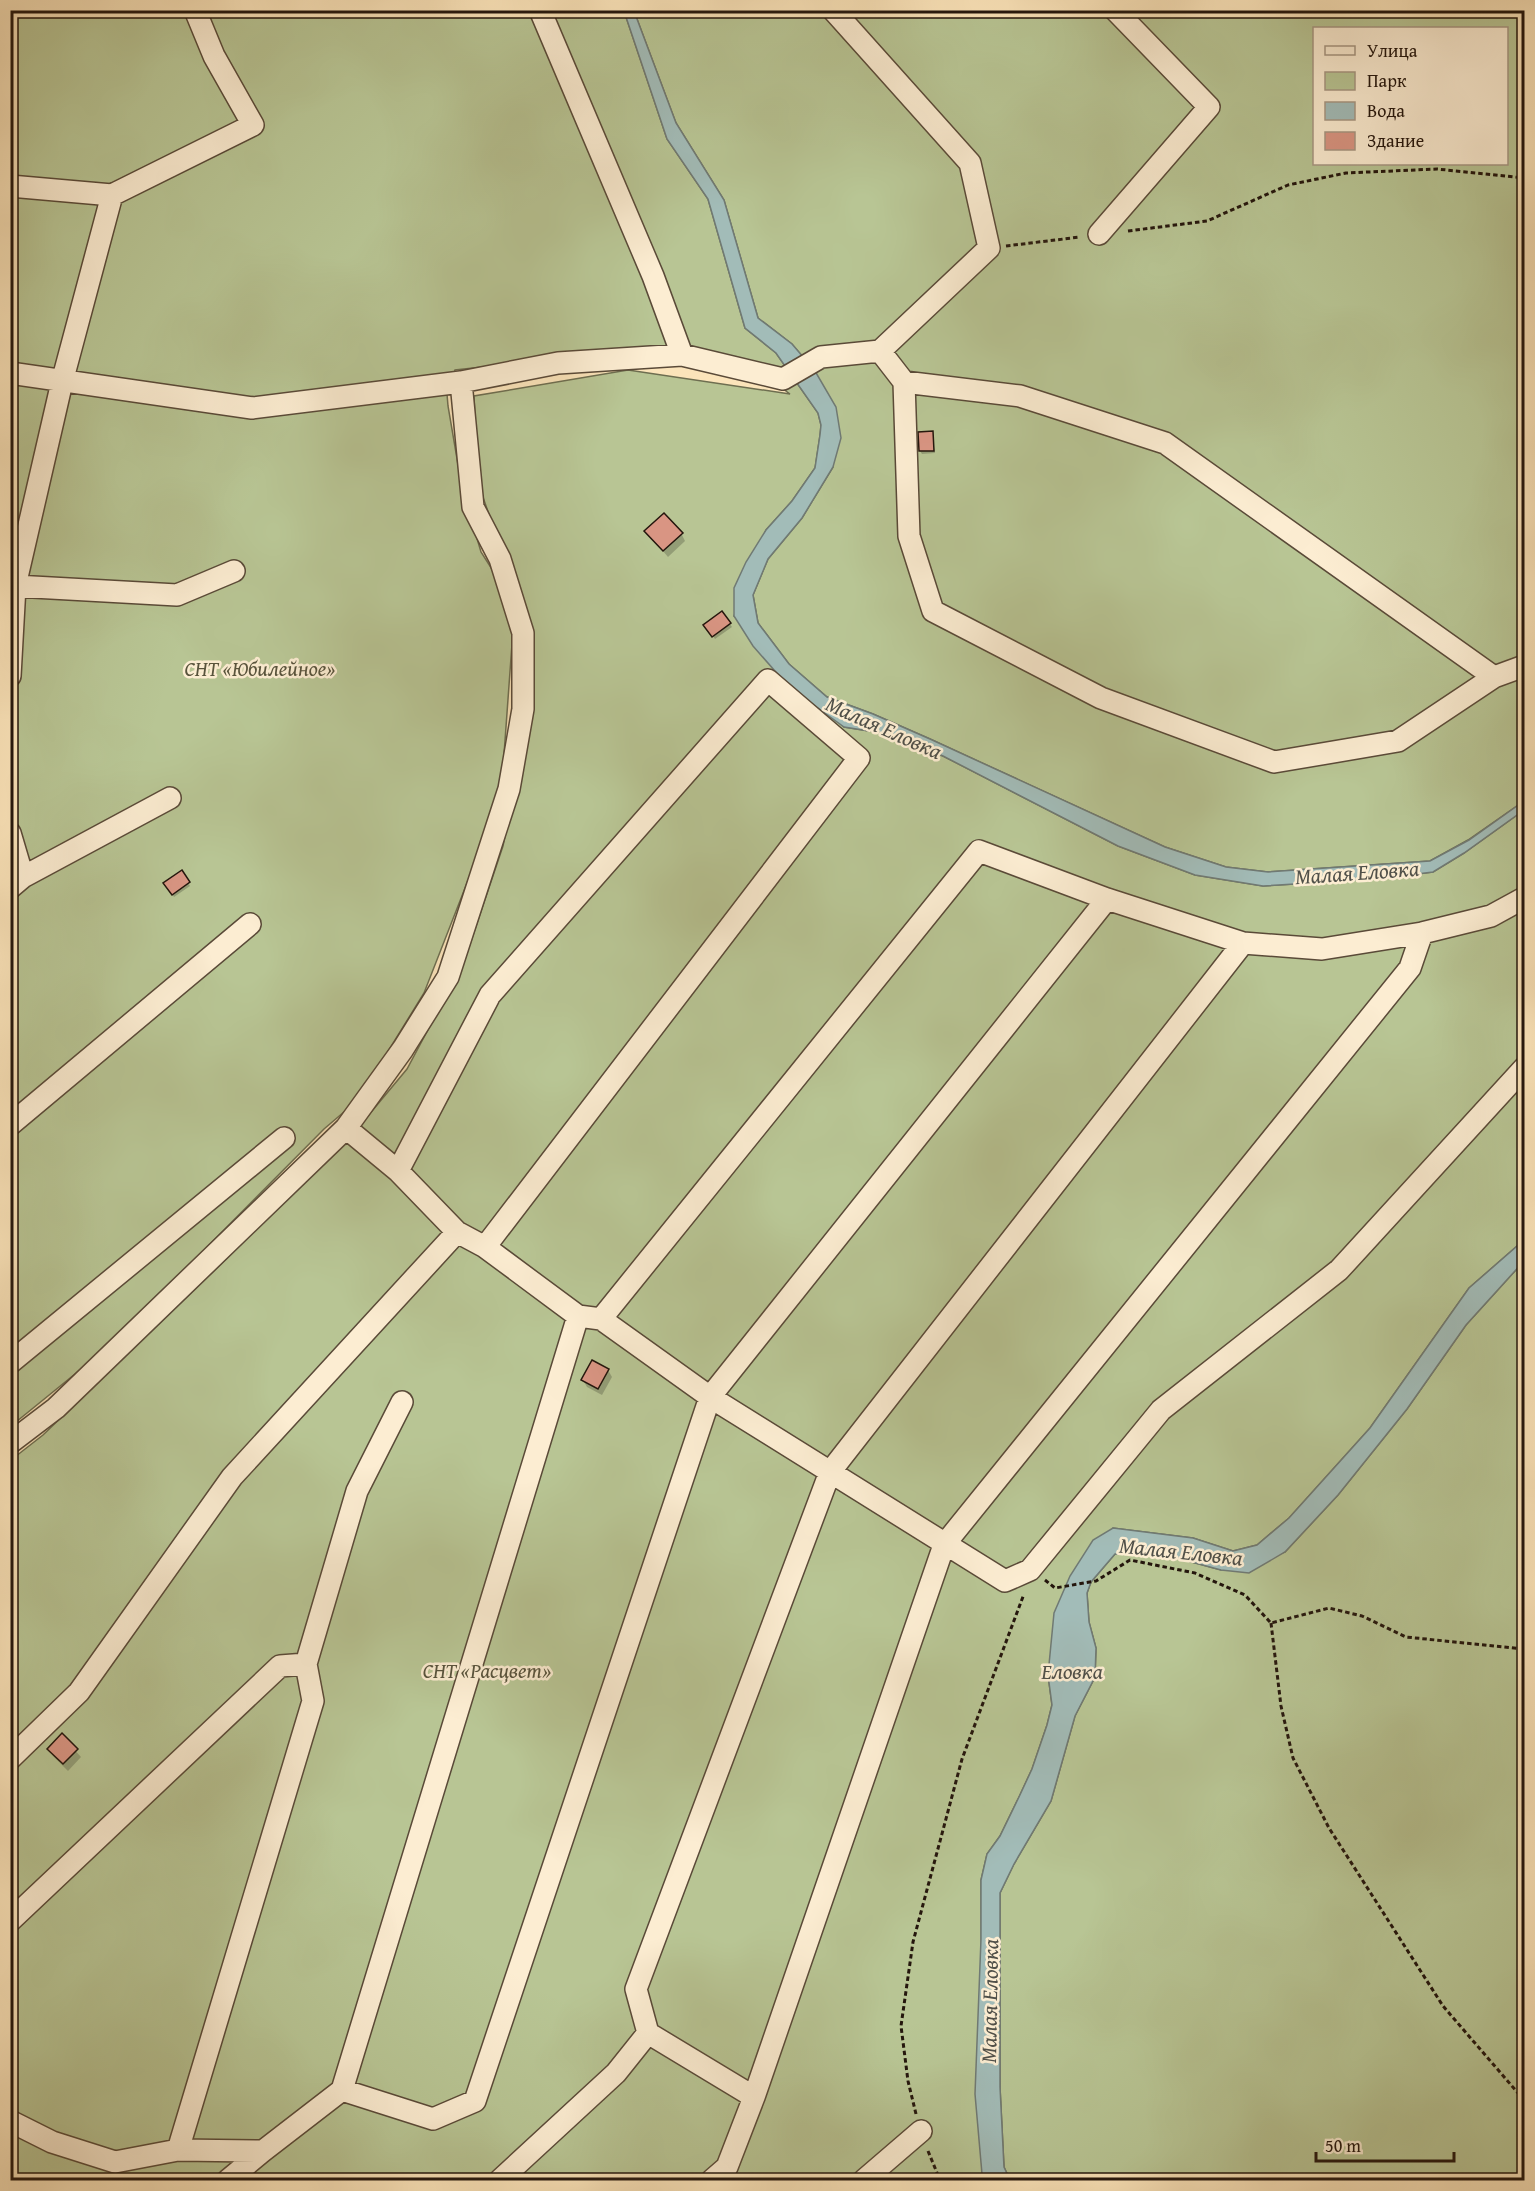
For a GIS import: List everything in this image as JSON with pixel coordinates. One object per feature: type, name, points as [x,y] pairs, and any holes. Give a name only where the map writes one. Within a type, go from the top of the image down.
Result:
[{"type":"street","points":[[10,186],[112,195],[253,126],[214,56],[195,10]]},
{"type":"street","points":[[540,10],[653,276],[682,356]]},
{"type":"street","points":[[10,373],[252,408],[461,382],[558,363],[682,356],[783,379],[821,357],[880,351],[989,248],[970,164],[833,10]]},
{"type":"street","points":[[1099,234],[1209,107],[1115,10]]},
{"type":"street","points":[[10,676],[15,586],[62,382],[112,195]]},
{"type":"street","points":[[880,351],[904,382],[909,536],[933,611],[1101,698],[1274,762],[1398,741],[1494,677],[1524,666]]},
{"type":"street","points":[[10,1443],[56,1408],[345,1128],[403,1049],[448,977],[509,789],[523,709],[523,633],[500,559],[473,507],[461,382]]},
{"type":"street","points":[[904,382],[1020,396],[1165,443],[1494,677]]},
{"type":"street","points":[[15,586],[177,595],[234,571]]},
{"type":"street","points":[[398,1171],[490,995],[768,680],[859,758],[485,1247]]},
{"type":"street","points":[[10,833],[17,883],[170,798]]},
{"type":"street","points":[[601,1319],[979,851],[1107,899],[1243,943],[1322,949],[1422,933],[1491,916],[1524,898]]},
{"type":"street","points":[[342,2090],[433,2119],[475,2101],[710,1397],[1107,899]]},
{"type":"street","points":[[10,1125],[250,924]]},
{"type":"street","points":[[712,2181],[727,2167],[754,2097],[945,1545],[1410,968],[1422,933]]},
{"type":"street","points":[[754,2097],[648,2033],[636,1989],[830,1472],[1243,943]]},
{"type":"street","points":[[345,1128],[398,1171],[458,1232],[485,1247],[578,1316],[601,1319],[710,1397],[1005,1581],[1030,1570],[1161,1410],[1339,1270],[1524,1068]]},
{"type":"street","points":[[10,1364],[284,1138]]},
{"type":"street","points":[[10,1759],[79,1692],[231,1477],[458,1232]]},
{"type":"street","points":[[228,2181],[342,2090],[578,1316]]},
{"type":"street","points":[[178,2150],[313,1701],[306,1664],[357,1491],[402,1402]]},
{"type":"street","points":[[10,1922],[280,1666],[306,1664]]},
{"type":"street","points":[[500,2181],[616,2073],[648,2033]]},
{"type":"street","points":[[10,2121],[52,2142],[115,2162],[178,2150],[263,2151]]},
{"type":"street","points":[[864,2181],[921,2131]]},
{"type":"path","points":[[989,248],[1207,221],[1288,185],[1346,173],[1437,169],[1524,178]]},
{"type":"path","points":[[1055,1588],[1096,1581],[1130,1560],[1196,1573],[1245,1594],[1271,1623],[1281,1706],[1293,1758],[1329,1828],[1443,2006],[1524,2100]]},
{"type":"path","points":[[940,2181],[921,2131],[908,2081],[901,2026],[913,1942],[962,1759],[1022,1600],[1030,1570]]},
{"type":"path","points":[[1271,1623],[1329,1608],[1362,1616],[1406,1637],[1524,1649]]},
{"type":"green space","name":"СНТ «Расцвет»","points":[[11,11],[624,11],[667,139],[708,199],[745,328],[776,353],[818,413],[821,425],[815,468],[792,501],[766,530],[734,616],[844,727],[888,734],[943,756],[1118,846],[1195,875],[1263,886],[1377,879],[1433,872],[1524,810],[1524,1240],[1469,1288],[1370,1428],[1289,1518],[1257,1545],[1233,1551],[1193,1538],[1113,1528],[1051,1658],[1048,1675],[1052,1705],[1047,1725],[1032,1769],[1019,1797],[1000,1836],[987,1854],[981,1880],[982,2174],[985,2180],[11,2180],[11,1460],[43,1435],[226,1259],[362,1123],[407,1069],[464,962],[503,846],[531,709],[526,607],[500,546],[478,483],[474,396],[628,370],[790,394],[748,363],[603,354],[455,370],[447,394],[462,488],[481,552],[502,585],[513,630],[501,796],[424,993],[358,1100],[324,1129],[107,1348],[11,1426]]},
{"type":"green space","points":[[634,11],[1524,11],[1524,801],[1468,840],[1430,861],[1268,872],[1226,867],[1165,847],[930,739],[827,697],[789,664],[758,623],[753,595],[768,559],[802,518],[833,467],[815,371],[792,344],[758,318],[724,200],[676,123]]},
{"type":"green space","points":[[1524,1261],[1524,2180],[1010,2180],[1004,2167],[1000,2087],[1000,1893],[1014,1864],[1051,1801],[1075,1716],[1095,1677],[1096,1648],[1089,1622],[1087,1593],[1091,1582],[1115,1554],[1166,1555],[1221,1570],[1285,1552],[1338,1495],[1407,1409],[1466,1325]]},
{"type":"water","name":"Малая Еловка","points":[[624,11],[634,11],[676,123],[724,200],[758,318],[792,344],[815,371],[836,407],[841,438],[833,467],[802,518],[768,559],[753,595],[758,623],[789,664],[827,697],[930,739],[1165,847],[1226,867],[1268,872],[1430,861],[1469,840],[1524,801],[1524,810],[1433,872],[1377,879],[1263,886],[1195,875],[1118,846],[943,756],[888,734],[844,727],[789,687],[753,646],[734,616],[734,588],[746,562],[766,530],[792,501],[815,468],[821,425],[818,413],[776,353],[745,328],[708,199],[667,139]]},
{"type":"water","name":"Еловка","points":[[1524,1240],[1524,1261],[1466,1325],[1407,1409],[1338,1495],[1285,1552],[1249,1573],[1221,1570],[1166,1555],[1115,1554],[1091,1582],[1087,1593],[1089,1622],[1096,1648],[1095,1677],[1075,1716],[1051,1801],[1014,1864],[1000,1893],[1000,2087],[1004,2167],[1010,2180],[985,2180],[982,2174],[975,2094],[981,1880],[987,1854],[1000,1836],[1019,1797],[1032,1769],[1047,1725],[1052,1705],[1048,1675],[1054,1613],[1070,1576],[1093,1540],[1113,1528],[1193,1538],[1233,1551],[1257,1545],[1289,1518],[1370,1428],[1469,1288]]},
{"type":"building","points":[[933,431],[934,451],[919,451],[918,432]]},
{"type":"building","points":[[664,513],[683,533],[663,551],[644,531]]},
{"type":"building","points":[[722,611],[731,623],[712,637],[703,625]]},
{"type":"building","points":[[182,870],[190,882],[172,895],[163,883]]},
{"type":"building","points":[[592,1360],[609,1369],[598,1389],[581,1380]]},
{"type":"building","points":[[62,1733],[78,1749],[63,1764],[47,1749]]},
{"type":"park label","name":"СНТ «Юбилейное»","points":[[260,668]]}]
